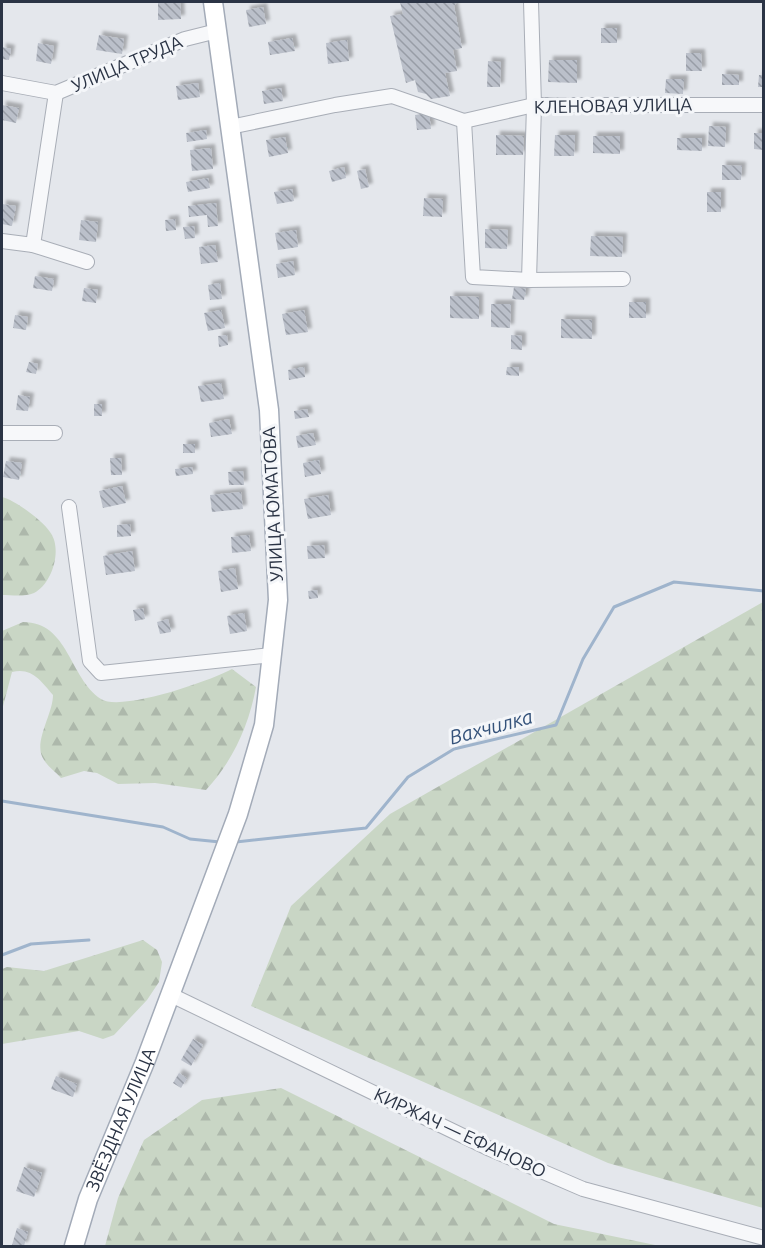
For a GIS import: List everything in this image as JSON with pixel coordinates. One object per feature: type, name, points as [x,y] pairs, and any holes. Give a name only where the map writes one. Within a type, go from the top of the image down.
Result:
[{"type":"main road","name":"УЛИЦА ЮМАТОВА","points":[[169,994],[238,814],[264,725],[278,600],[269,410],[213,2]]},
{"type":"main road","name":"ЗВЁЗДНАЯ УЛИЦА","points":[[74,1246],[88,1199],[145,1062],[169,994]]},
{"type":"street","points":[[529,280],[534,105],[531,2]]},
{"type":"street","name":"УЛИЦА ТРУДА","points":[[2,83],[56,93],[185,39],[217,31]]},
{"type":"street","points":[[33,245],[56,93]]},
{"type":"street","points":[[230,127],[335,105],[392,96],[464,121],[474,277],[529,280],[623,279]]},
{"type":"street","name":"КЛЕНОВАЯ УЛИЦА","points":[[464,121],[534,105],[764,105]]},
{"type":"street","points":[[2,241],[33,245],[87,262]]},
{"type":"street","points":[[2,434],[55,433]]},
{"type":"street","points":[[69,507],[90,661],[101,673],[272,655]]},
{"type":"street","name":"КИРЖАЧ — ЕФАНОВО","points":[[169,994],[490,1149],[582,1189],[764,1238]]},
{"type":"green space","points":[[2,497],[35,516],[54,539],[56,547],[54,566],[46,582],[34,593],[2,595]]},
{"type":"green space","points":[[763,602],[763,1208],[608,1163],[251,1006],[291,906],[390,814]]},
{"type":"green space","points":[[23,622],[38,624],[50,631],[59,641],[90,690],[101,699],[111,702],[166,693],[205,681],[232,669],[256,687],[244,729],[232,755],[216,779],[206,790],[155,783],[118,784],[97,773],[84,771],[61,778],[46,763],[40,745],[53,695],[31,673],[12,672],[2,710],[2,631]]},
{"type":"green space","points":[[143,940],[157,950],[162,962],[159,982],[147,1000],[114,1035],[103,1039],[79,1031],[2,1044],[2,969],[7,967],[44,971]]},
{"type":"green space","points":[[281,1088],[554,1224],[660,1246],[105,1246],[118,1198],[144,1140],[202,1100]]},
{"type":"building","points":[[158,2],[180,2],[181,19],[158,20]]},
{"type":"building","points":[[400,2],[457,2],[454,6],[462,48],[453,50],[457,71],[445,73],[450,96],[431,99],[426,94],[418,92],[415,80],[406,83],[390,16],[403,14]]},
{"type":"building","points":[[263,7],[266,24],[249,27],[246,10]]},
{"type":"building","points":[[601,28],[617,28],[617,43],[601,43]]},
{"type":"building","points":[[99,35],[124,39],[122,54],[96,50]]},
{"type":"building","points":[[292,38],[295,51],[270,55],[268,42]]},
{"type":"building","points":[[347,40],[349,61],[328,64],[326,43]]},
{"type":"building","points":[[38,43],[54,46],[51,64],[36,61]]},
{"type":"building","points":[[2,47],[11,49],[9,60],[2,59]]},
{"type":"building","points":[[686,53],[701,53],[702,71],[686,71]]},
{"type":"building","points":[[549,60],[577,60],[577,83],[548,82]]},
{"type":"building","points":[[488,61],[501,62],[500,87],[487,87]]},
{"type":"building","points":[[722,74],[739,75],[739,85],[722,85]]},
{"type":"building","points":[[759,75],[764,75],[764,87],[758,87]]},
{"type":"building","points":[[666,79],[684,79],[683,94],[665,93]]},
{"type":"building","points":[[198,83],[200,97],[178,100],[176,86]]},
{"type":"building","points":[[281,88],[283,101],[264,104],[262,91]]},
{"type":"building","points":[[2,105],[19,108],[16,123],[2,120]]},
{"type":"building","points":[[429,113],[431,129],[417,130],[415,115]]},
{"type":"building","points":[[709,126],[726,127],[725,147],[708,146]]},
{"type":"building","points":[[206,130],[207,139],[187,142],[186,133]]},
{"type":"building","points":[[754,133],[764,133],[764,150],[754,149]]},
{"type":"building","points":[[496,135],[524,136],[523,155],[496,155]]},
{"type":"building","points":[[555,135],[575,135],[574,156],[554,156]]},
{"type":"building","points":[[593,136],[620,136],[620,154],[593,153]]},
{"type":"building","points":[[285,137],[288,153],[269,157],[266,140]]},
{"type":"building","points":[[677,138],[702,138],[702,151],[677,150]]},
{"type":"building","points":[[211,148],[213,169],[192,171],[190,150]]},
{"type":"building","points":[[722,165],[742,166],[741,180],[722,180]]},
{"type":"building","points":[[344,167],[346,178],[332,182],[329,171]]},
{"type":"building","points":[[365,169],[369,187],[361,189],[357,171]]},
{"type":"building","points":[[208,178],[210,188],[188,192],[186,182]]},
{"type":"building","points":[[292,189],[294,201],[277,204],[274,192]]},
{"type":"building","points":[[707,192],[721,192],[721,212],[707,212]]},
{"type":"building","points":[[424,198],[443,199],[442,217],[423,216]]},
{"type":"building","points":[[216,203],[218,226],[208,227],[207,215],[189,217],[188,206]]},
{"type":"building","points":[[2,204],[16,206],[12,226],[2,224]]},
{"type":"building","points":[[175,219],[176,230],[166,231],[165,220]]},
{"type":"building","points":[[81,220],[98,222],[96,242],[79,240]]},
{"type":"building","points":[[194,226],[195,238],[185,239],[183,227]]},
{"type":"building","points":[[485,229],[508,230],[507,249],[485,248]]},
{"type":"building","points":[[296,230],[298,247],[278,250],[275,233]]},
{"type":"building","points":[[591,236],[623,237],[622,257],[590,256]]},
{"type":"building","points":[[215,245],[218,262],[201,264],[199,247]]},
{"type":"building","points":[[293,261],[295,275],[278,278],[276,264]]},
{"type":"building","points":[[35,276],[54,279],[52,291],[33,288]]},
{"type":"building","points":[[220,283],[222,299],[210,300],[208,285]]},
{"type":"building","points":[[514,287],[526,289],[524,300],[512,299]]},
{"type":"building","points":[[84,288],[98,290],[96,303],[82,301]]},
{"type":"building","points":[[450,296],[479,297],[479,319],[450,318]]},
{"type":"building","points":[[629,302],[646,302],[646,318],[629,318]]},
{"type":"building","points":[[491,304],[511,304],[510,328],[491,327]]},
{"type":"building","points":[[221,310],[225,328],[208,331],[204,313]]},
{"type":"building","points":[[304,310],[308,332],[286,335],[282,314]]},
{"type":"building","points":[[15,315],[28,317],[26,330],[13,328]]},
{"type":"building","points":[[561,319],[592,320],[592,339],[561,338]]},
{"type":"building","points":[[227,335],[228,345],[219,347],[218,336]]},
{"type":"building","points":[[511,335],[522,336],[522,350],[511,349]]},
{"type":"building","points":[[29,362],[38,364],[36,374],[26,372]]},
{"type":"building","points":[[304,367],[305,377],[289,380],[288,370]]},
{"type":"building","points":[[507,367],[519,367],[519,376],[506,375]]},
{"type":"building","points":[[221,383],[224,399],[201,402],[198,386]]},
{"type":"building","points":[[18,395],[30,397],[28,411],[16,410]]},
{"type":"building","points":[[94,404],[102,404],[102,416],[94,416]]},
{"type":"building","points":[[307,409],[309,417],[295,419],[294,411]]},
{"type":"building","points":[[229,419],[232,434],[211,437],[209,423]]},
{"type":"building","points":[[313,433],[316,445],[298,448],[296,436]]},
{"type":"building","points":[[183,444],[195,444],[195,453],[183,453]]},
{"type":"building","points":[[110,458],[121,458],[122,475],[111,475]]},
{"type":"building","points":[[319,460],[321,474],[305,477],[303,463]]},
{"type":"building","points":[[6,461],[22,463],[19,480],[3,477]]},
{"type":"building","points":[[192,467],[193,474],[176,476],[175,469]]},
{"type":"building","points":[[243,471],[244,485],[229,485],[228,472]]},
{"type":"building","points":[[122,486],[126,503],[103,508],[99,491]]},
{"type":"building","points":[[241,492],[243,509],[212,512],[210,495]]},
{"type":"building","points":[[328,495],[331,515],[308,519],[304,499]]},
{"type":"building","points":[[130,524],[131,536],[117,537],[117,525]]},
{"type":"building","points":[[249,535],[251,551],[232,553],[231,537]]},
{"type":"building","points":[[324,545],[325,558],[308,559],[307,546]]},
{"type":"building","points":[[132,551],[135,571],[106,575],[103,556]]},
{"type":"building","points":[[235,568],[238,589],[221,592],[218,571]]},
{"type":"building","points":[[317,590],[318,598],[309,599],[308,591]]},
{"type":"building","points":[[143,608],[145,619],[135,621],[133,610]]},
{"type":"building","points":[[244,613],[247,631],[230,634],[227,616]]},
{"type":"building","points":[[168,619],[171,632],[160,634],[157,622]]},
{"type":"building","points":[[193,1039],[203,1045],[191,1066],[181,1060]]},
{"type":"building","points":[[179,1073],[187,1078],[181,1088],[173,1083]]},
{"type":"building","points":[[56,1076],[77,1084],[73,1097],[51,1089]]},
{"type":"building","points":[[24,1167],[42,1173],[34,1197],[16,1191]]},
{"type":"building","points":[[17,1228],[28,1232],[24,1246],[12,1245]]},
{"type":"waterway","name":"Вахчилка","points":[[236,842],[366,828],[408,777],[454,749],[556,725],[583,659],[614,607],[674,582],[764,591]]},
{"type":"waterway","name":"Вахчилка","points":[[2,801],[163,827],[190,839],[220,842]]},
{"type":"waterway","points":[[2,955],[31,944],[89,940]]}]
